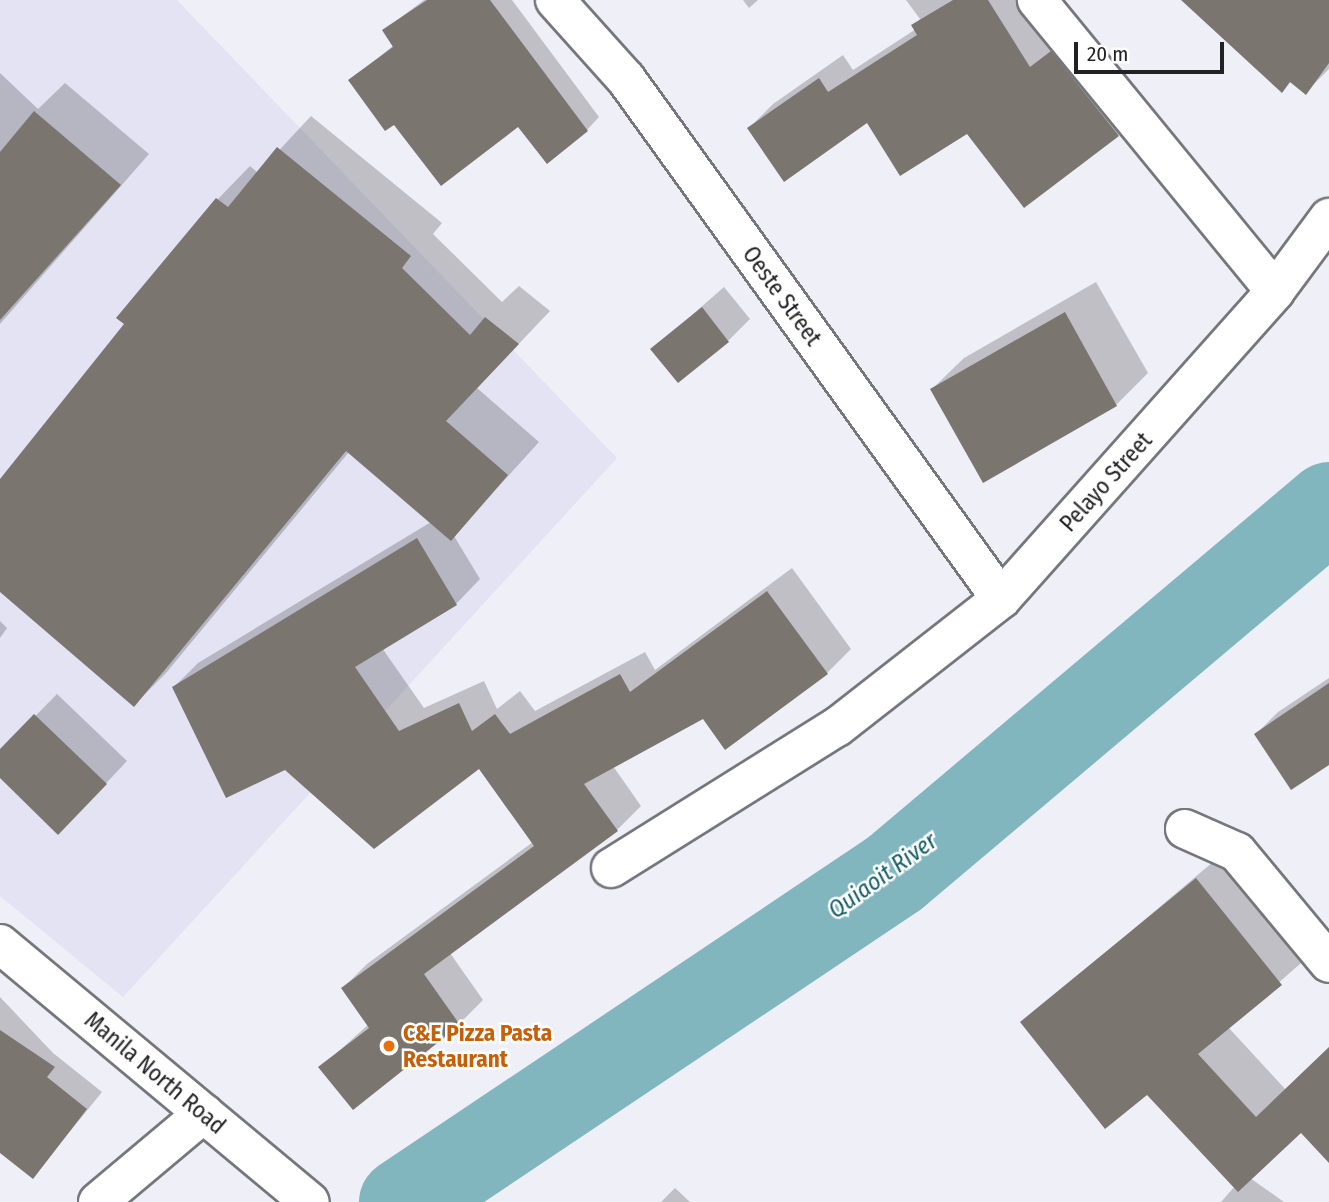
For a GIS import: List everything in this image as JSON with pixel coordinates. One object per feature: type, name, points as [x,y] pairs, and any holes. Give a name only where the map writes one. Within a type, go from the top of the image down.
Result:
[{"type":"main road","name":"Oeste Street","points":[[555,0],[626,79],[1001,599]]},
{"type":"main road","points":[[1037,0],[1275,291]]},
{"type":"main road","name":"Pelayo Street","points":[[611,868],[837,727],[1001,599],[1275,291],[1329,218]]},
{"type":"main road","points":[[1185,829],[1237,852],[1329,963]]},
{"type":"main road","name":"Manila North Road","points":[[0,944],[310,1202]]},
{"type":"main road","points":[[98,1202],[204,1113]]},
{"type":"shaded area","points":[[0,0],[177,0],[617,458],[123,997],[0,896]]},
{"type":"building","points":[[427,0],[490,0],[588,131],[547,164],[518,127],[441,186],[394,125],[385,131],[348,80],[393,47],[382,30]]},
{"type":"building","points":[[953,0],[988,0],[1030,67],[1051,51],[1119,136],[1024,208],[967,134],[900,176],[867,123],[784,182],[747,128],[819,78],[828,92],[917,35],[911,25]]},
{"type":"building","points":[[1181,0],[1329,0],[1329,63],[1306,95],[1290,82],[1282,93]]},
{"type":"building","points":[[34,111],[121,185],[0,320],[0,152]]},
{"type":"building","points":[[277,147],[411,256],[402,268],[470,335],[485,317],[519,344],[446,421],[508,475],[451,541],[346,451],[134,707],[0,592],[0,479],[124,324],[116,318],[216,198],[228,207]]},
{"type":"building","points":[[702,307],[729,342],[678,383],[650,349]]},
{"type":"building","points":[[1065,312],[1117,406],[983,483],[930,389]]},
{"type":"building","points":[[417,538],[457,605],[355,667],[399,731],[459,703],[472,731],[495,714],[510,734],[620,674],[630,692],[767,591],[828,674],[725,750],[703,719],[584,784],[618,831],[424,974],[460,1025],[353,1110],[318,1067],[369,1028],[341,988],[534,846],[479,769],[374,849],[285,770],[226,798],[172,687]]},
{"type":"building","points":[[1329,683],[1329,765],[1291,790],[1254,734]]},
{"type":"building","points":[[34,714],[107,784],[58,835],[0,778],[0,749]]},
{"type":"building","points":[[1196,878],[1282,985],[1198,1054],[1256,1117],[1329,1047],[1329,1163],[1301,1133],[1238,1192],[1147,1095],[1105,1129],[1020,1022]]},
{"type":"building","points":[[0,1030],[55,1067],[47,1077],[87,1109],[33,1179],[0,1153]]},
{"type":"waterway","name":"Quiaoit River","points":[[403,1202],[894,873],[1329,506]]},
{"type":"place","name":"C&E Pizza Pasta Restaurant","points":[[389,1046]]}]
